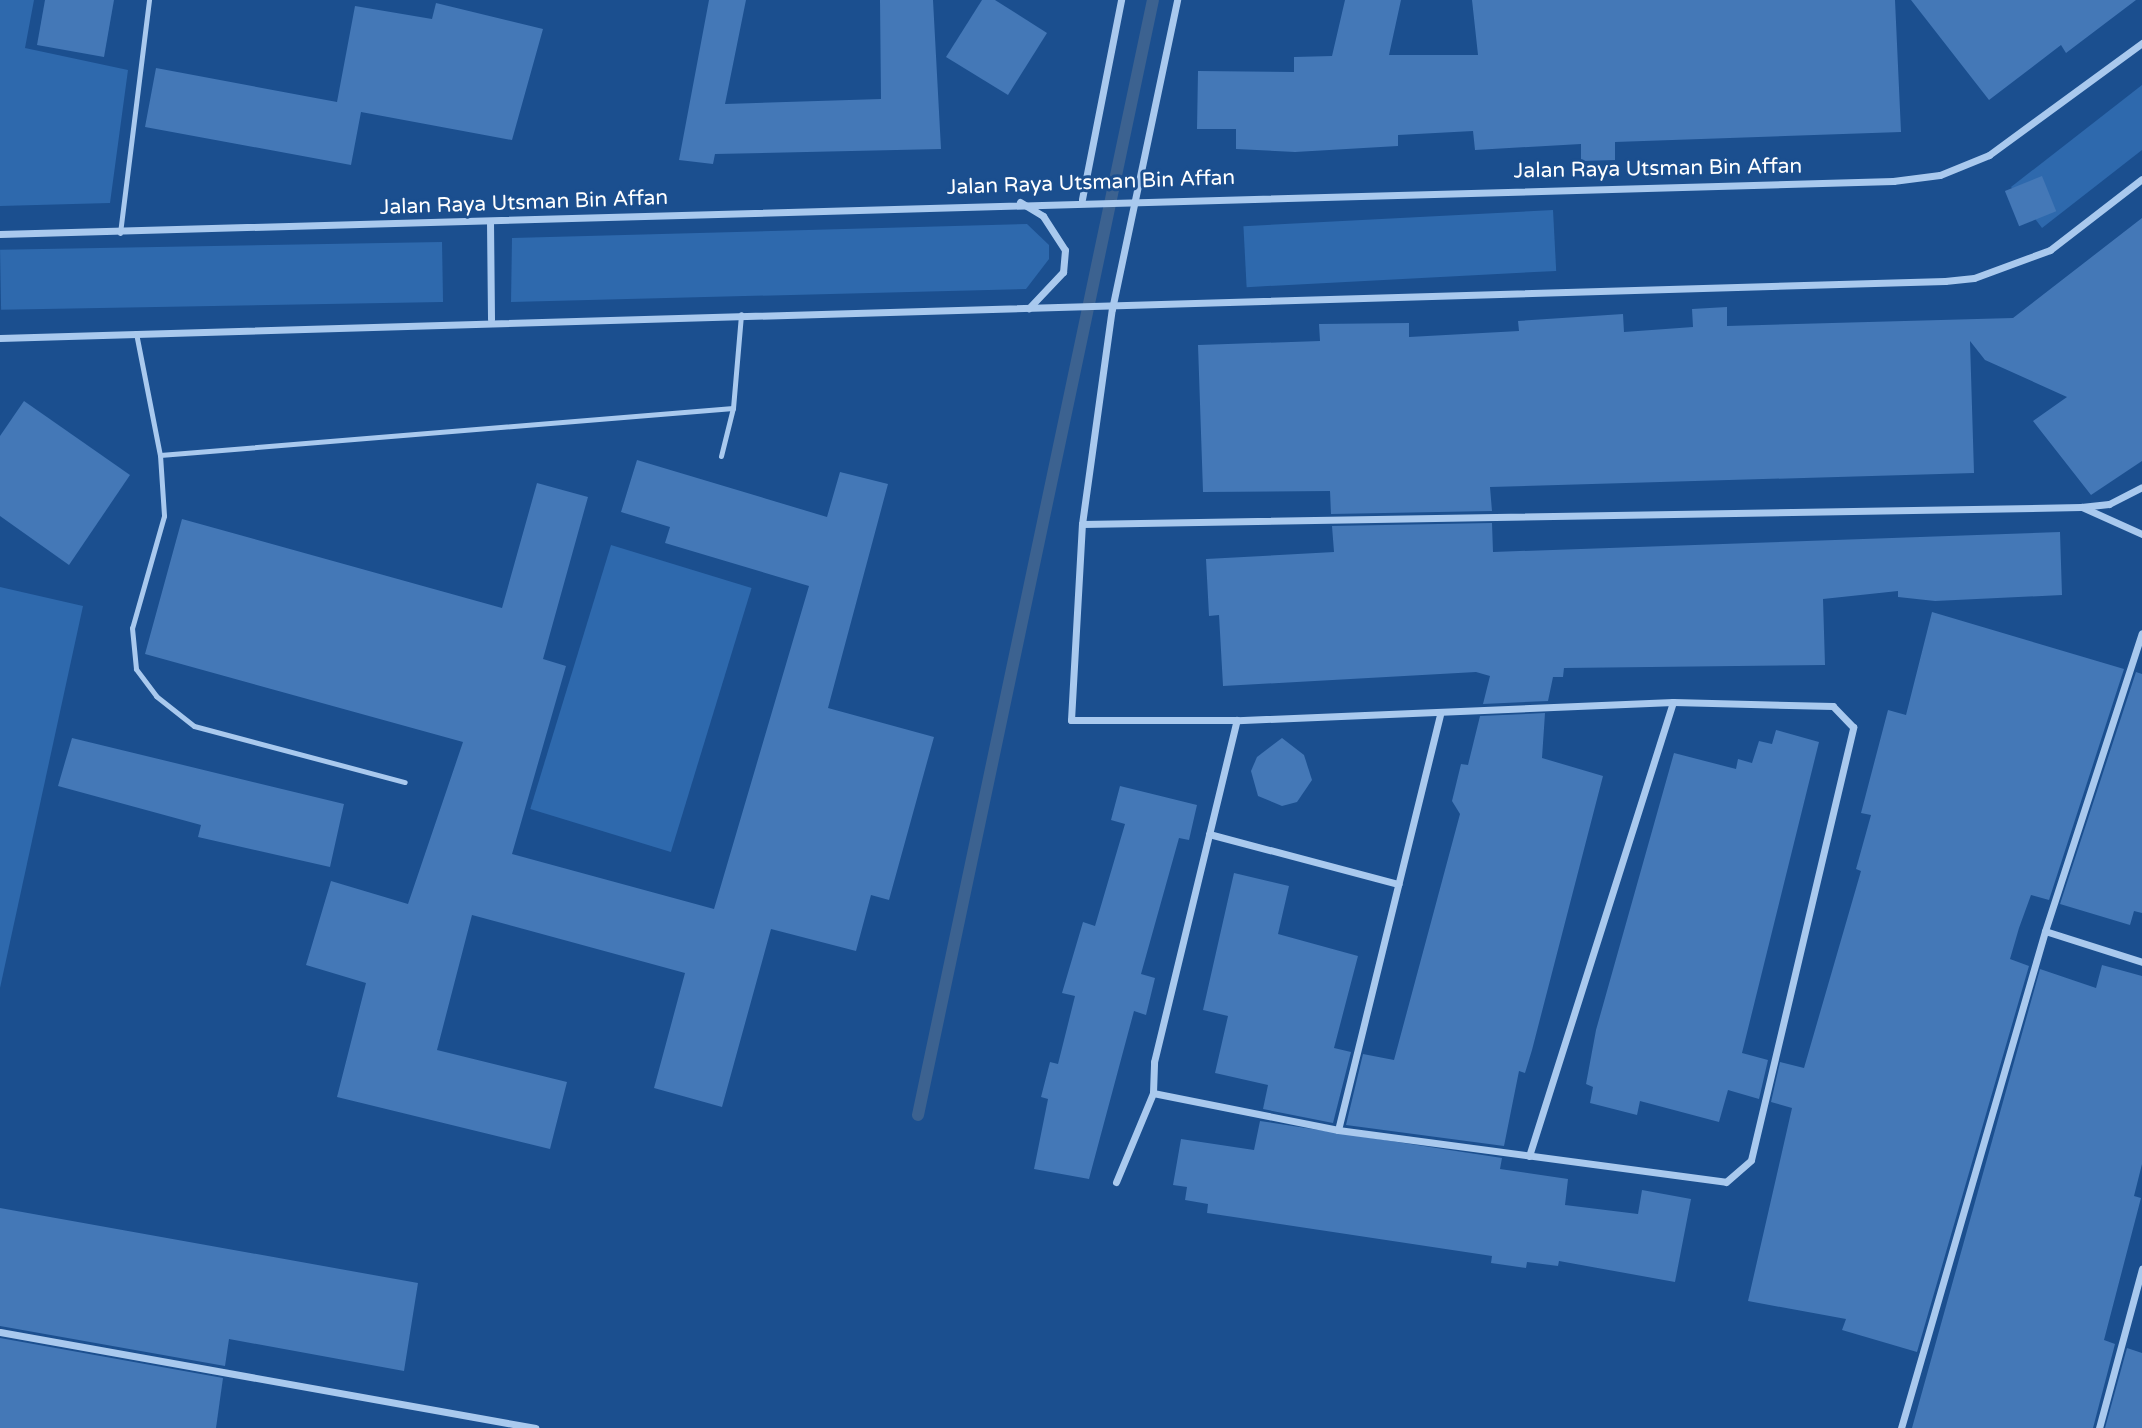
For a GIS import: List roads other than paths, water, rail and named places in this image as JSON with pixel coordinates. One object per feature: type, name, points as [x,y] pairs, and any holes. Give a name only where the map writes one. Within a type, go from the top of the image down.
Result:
[{"type":"street","points":[[1082,199],[1121,0]]},
{"type":"street","points":[[1153,1093],[1338,1130],[1704,1182],[1726,1182],[1751,1160],[1853,727],[1833,706],[1673,702],[1440,714],[1237,720],[1071,720],[1082,524],[1112,309],[1177,0]]},
{"type":"street","name":"Jalan Raya Utsman Bin Affan","points":[[0,234],[120,234],[1082,199],[1893,181],[1940,175],[1989,155],[2142,43]]},
{"type":"street","points":[[0,338],[491,319],[1029,308],[1057,311],[1098,310],[1955,280],[2050,250],[2142,179]]},
{"type":"street","points":[[1019,202],[1044,216],[1065,250],[1063,272],[1029,308]]},
{"type":"street","points":[[490,222],[491,319]]},
{"type":"street","points":[[1082,524],[2081,507],[2109,504],[2142,487]]},
{"type":"street","points":[[2081,507],[2142,534]]},
{"type":"street","points":[[1901,1428],[2045,931],[2142,633]]},
{"type":"street","points":[[1529,1156],[1673,702]]},
{"type":"street","points":[[1338,1130],[1440,714]]},
{"type":"street","points":[[1115,1182],[1153,1093],[1154,1062],[1237,720]]},
{"type":"street","points":[[1209,834],[1398,884]]},
{"type":"street","points":[[2045,931],[2142,962]]},
{"type":"street","points":[[2099,1428],[2142,1269]]},
{"type":"street","points":[[0,1332],[535,1428]]},
{"type":"lane","points":[[120,234],[149,0]]},
{"type":"lane","points":[[721,456],[733,408],[741,314]]},
{"type":"lane","points":[[136,333],[142,386],[160,455],[164,516],[132,628],[136,669],[156,696],[194,726],[405,782]]},
{"type":"lane","points":[[160,455],[733,408]]},
{"type":"waterway","points":[[918,1115],[1153,0]]}]
